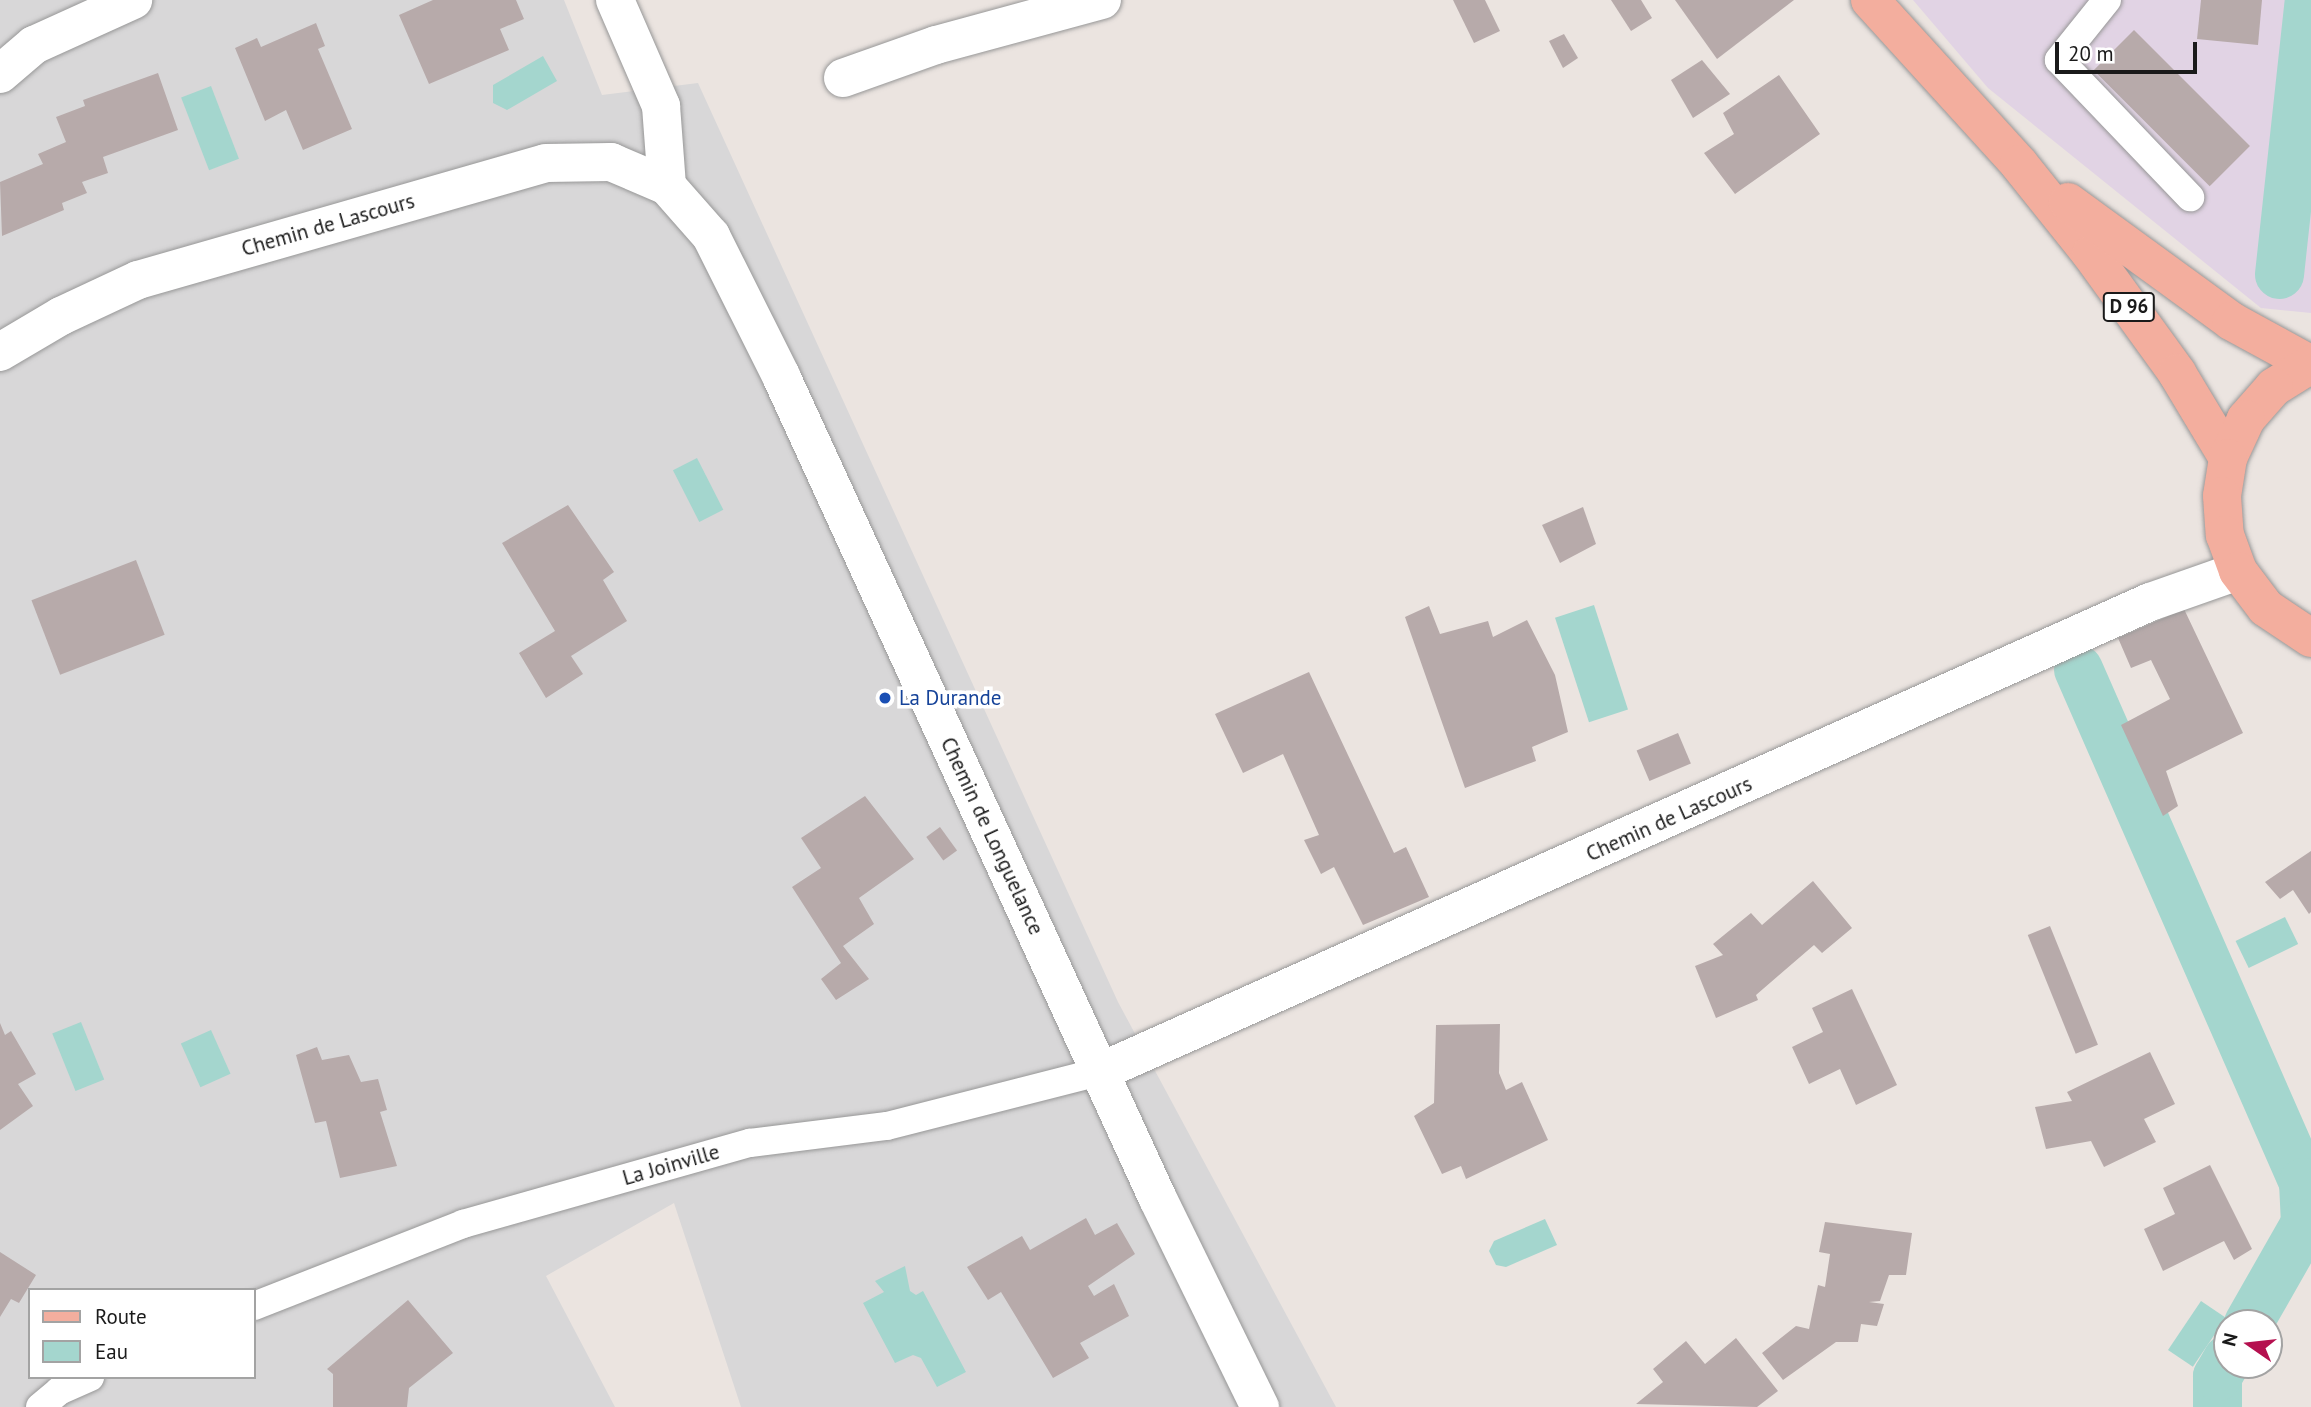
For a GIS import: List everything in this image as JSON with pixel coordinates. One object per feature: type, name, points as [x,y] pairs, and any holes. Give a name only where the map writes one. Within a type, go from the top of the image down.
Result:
[{"type":"main road","name":"D 96","points":[[1870,0],[2019,164],[2169,362],[2228,458]]},
{"type":"main road","name":"D 96","points":[[2019,164],[2179,285],[2310,364]]},
{"type":"main road","points":[[2310,364],[2274,387],[2246,419],[2228,458],[2222,496],[2224,522],[2238,571],[2266,608],[2311,638]]},
{"type":"street","points":[[0,74],[34,45],[134,0]]},
{"type":"street","points":[[615,0],[661,106],[667,186]]},
{"type":"street","points":[[843,78],[936,45],[1102,0]]},
{"type":"street","name":"Chemin de Lascours","points":[[0,352],[61,316],[138,280],[546,163],[611,162],[667,186]]},
{"type":"street","name":"Chemin de Longuelance","points":[[667,186],[710,236],[781,376],[897,635],[1102,1071],[1158,1199],[1260,1407]]},
{"type":"street","name":"Chemin de Lascours","points":[[1102,1071],[1286,985],[1576,861],[2150,602],[2238,571]]},
{"type":"lane","points":[[2107,0],[2059,60],[2190,197]]},
{"type":"lane","name":"La Joinville","points":[[256,1306],[463,1224],[750,1143],[887,1126],[1102,1071]]},
{"type":"lane","points":[[40,1407],[59,1391],[86,1379]]},
{"type":"shaded area","points":[[0,0],[564,0],[602,95],[698,83],[1118,1002],[1336,1407],[741,1407],[674,1203],[546,1276],[615,1407],[0,1407]]},
{"type":"shaded area","points":[[1913,0],[2311,0],[2311,313],[2261,308],[1988,88]]},
{"type":"water","points":[[543,56],[557,81],[507,110],[493,103],[493,85]]},
{"type":"water","points":[[211,86],[239,159],[209,170],[181,97]]},
{"type":"water","points":[[697,458],[723,510],[699,522],[673,470]]},
{"type":"water","points":[[1594,605],[1628,710],[1589,722],[1555,618]]},
{"type":"water","points":[[2285,917],[2298,944],[2249,968],[2236,941]]},
{"type":"water","points":[[81,1022],[104,1079],[75,1091],[52,1034]]},
{"type":"water","points":[[211,1030],[231,1074],[200,1087],[181,1043]]},
{"type":"water","points":[[1545,1219],[1557,1245],[1506,1267],[1496,1265],[1489,1251],[1494,1241]]},
{"type":"water","points":[[905,1266],[910,1291],[916,1295],[923,1291],[966,1372],[937,1387],[921,1358],[913,1355],[895,1363],[863,1303],[884,1292],[875,1281]]},
{"type":"water","points":[[2201,1301],[2213,1309],[2213,1337],[2193,1367],[2168,1350]]},
{"type":"building","points":[[433,0],[516,0],[524,19],[500,29],[509,50],[429,84],[399,15]]},
{"type":"building","points":[[1453,0],[1485,0],[1500,31],[1474,43]]},
{"type":"building","points":[[1611,0],[1641,0],[1652,18],[1631,31]]},
{"type":"building","points":[[1675,0],[1794,0],[1717,59]]},
{"type":"building","points":[[2201,0],[2262,0],[2258,45],[2197,39]]},
{"type":"building","points":[[316,23],[325,46],[318,49],[352,129],[303,150],[286,110],[265,121],[235,48],[257,38],[261,47]]},
{"type":"building","points":[[2134,30],[2250,146],[2210,186],[2094,70]]},
{"type":"building","points":[[1564,34],[1578,58],[1563,68],[1549,41]]},
{"type":"building","points":[[1702,60],[1730,94],[1693,118],[1671,80]]},
{"type":"building","points":[[158,73],[178,130],[103,157],[108,173],[82,182],[87,193],[62,203],[64,210],[2,236],[0,182],[43,164],[38,154],[66,142],[56,117],[85,106],[83,100]]},
{"type":"building","points":[[1779,75],[1820,134],[1735,194],[1704,153],[1734,134],[1723,113]]},
{"type":"building","points":[[568,505],[614,572],[603,580],[627,621],[571,656],[583,674],[546,698],[519,653],[555,631],[502,543]]},
{"type":"building","points":[[1583,507],[1596,544],[1560,563],[1542,525]]},
{"type":"building","points":[[136,560],[165,635],[60,675],[31,600]]},
{"type":"building","points":[[1429,606],[1440,634],[1488,621],[1493,637],[1527,620],[1555,675],[1568,732],[1532,747],[1536,761],[1465,788],[1405,617]]},
{"type":"building","points":[[2184,609],[2243,733],[2166,771],[2178,806],[2163,816],[2121,725],[2170,699],[2151,660],[2131,668],[2118,638]]},
{"type":"building","points":[[1309,672],[1394,853],[1406,847],[1429,897],[1363,925],[1334,867],[1321,874],[1304,840],[1319,835],[1283,754],[1243,773],[1215,714]]},
{"type":"building","points":[[1678,733],[1691,763],[1649,781],[1637,751]]},
{"type":"building","points":[[865,796],[914,859],[859,898],[874,924],[843,946],[869,979],[836,1000],[821,979],[841,963],[792,887],[821,868],[801,838]]},
{"type":"building","points":[[940,827],[957,850],[943,860],[926,837]]},
{"type":"building","points":[[2311,851],[2309,914],[2293,890],[2280,899],[2265,882]]},
{"type":"building","points":[[1813,881],[1852,928],[1822,953],[1814,945],[1756,995],[1758,1000],[1716,1018],[1695,966],[1723,955],[1713,944],[1751,913],[1762,925]]},
{"type":"building","points":[[2050,926],[2098,1045],[2076,1054],[2028,935]]},
{"type":"building","points":[[1852,989],[1897,1085],[1856,1105],[1840,1069],[1809,1084],[1792,1047],[1823,1032],[1812,1008]]},
{"type":"building","points":[[0,1023],[5,1035],[11,1031],[36,1074],[18,1084],[33,1106],[0,1130]]},
{"type":"building","points":[[1500,1024],[1499,1073],[1506,1090],[1522,1082],[1548,1140],[1466,1179],[1461,1166],[1442,1174],[1414,1116],[1434,1103],[1436,1025]]},
{"type":"building","points":[[317,1047],[322,1060],[349,1055],[361,1082],[378,1079],[387,1110],[380,1112],[397,1166],[340,1178],[326,1121],[315,1123],[296,1055]]},
{"type":"building","points":[[2150,1052],[2175,1104],[2144,1119],[2156,1142],[2104,1167],[2091,1141],[2046,1149],[2035,1107],[2072,1101],[2067,1092]]},
{"type":"building","points":[[2210,1165],[2252,1249],[2234,1260],[2224,1241],[2163,1271],[2144,1229],[2175,1214],[2163,1188]]},
{"type":"building","points":[[1086,1218],[1095,1235],[1117,1223],[1135,1254],[1088,1286],[1094,1296],[1114,1284],[1129,1316],[1080,1343],[1089,1358],[1053,1378],[1001,1292],[988,1300],[967,1267],[1022,1236],[1030,1250]]},
{"type":"building","points":[[1825,1222],[1912,1233],[1906,1275],[1889,1275],[1880,1301],[1869,1302],[1884,1304],[1877,1326],[1861,1324],[1858,1342],[1836,1342],[1783,1380],[1762,1353],[1796,1326],[1809,1329],[1818,1285],[1825,1287],[1830,1254],[1819,1252]]},
{"type":"building","points":[[0,1252],[36,1275],[19,1303],[11,1299],[0,1317]]},
{"type":"building","points":[[408,1300],[453,1353],[409,1388],[407,1407],[333,1407],[333,1374],[327,1369]]},
{"type":"building","points":[[1736,1338],[1778,1391],[1757,1407],[1636,1404],[1663,1382],[1653,1369],[1686,1341],[1705,1364]]},
{"type":"waterway","points":[[2279,274],[2309,0]]},
{"type":"waterway","points":[[2078,669],[2303,1182],[2305,1223],[2256,1309]]},
{"type":"waterway","points":[[2217,1379],[2217,1407]]},
{"type":"place","name":"La Durande","points":[[885,698]]}]
